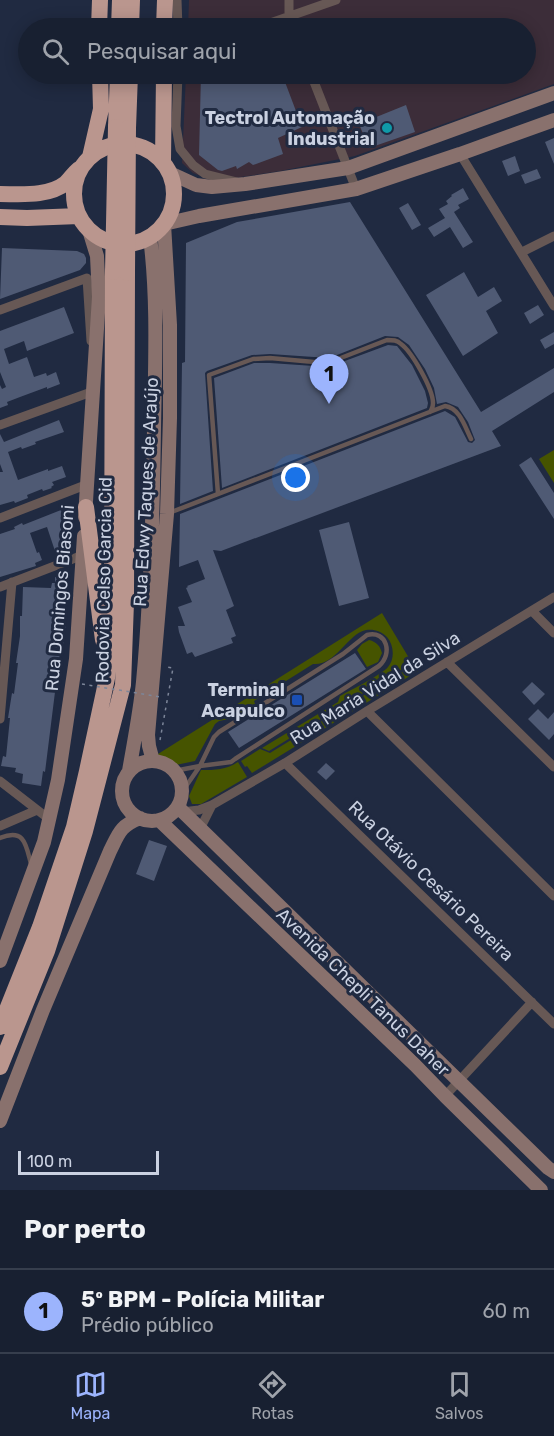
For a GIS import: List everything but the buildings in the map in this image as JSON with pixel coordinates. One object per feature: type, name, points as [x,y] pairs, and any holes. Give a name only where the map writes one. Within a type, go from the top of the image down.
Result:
[{"type":"highway","points":[[99,18],[100,0]]},
{"type":"highway","points":[[119,18],[120,0]]},
{"type":"highway","points":[[131,18],[132,0]]},
{"type":"highway","points":[[165,0],[168,18]]},
{"type":"highway","points":[[0,194],[48,191],[65,183],[87,159],[104,148],[120,143],[137,145],[152,152],[166,167],[174,186],[171,212],[156,233],[134,243],[110,243],[89,230],[79,216],[74,202],[74,188],[78,174],[87,159],[100,109],[100,84]]},
{"type":"highway","name":"Rodovia Celso Garcia Cid","points":[[0,1027],[40,927],[74,827],[107,678],[112,610],[120,272],[122,128],[119,84]]},
{"type":"highway","name":"Rodovia Celso Garcia Cid","points":[[122,128],[129,84]]},
{"type":"highway","points":[[164,84],[166,167]]},
{"type":"highway","points":[[0,217],[79,216]]},
{"type":"highway","name":"Rodovia Celso Garcia Cid","points":[[0,1067],[50,940],[85,831],[123,685],[126,602],[120,272]]},
{"type":"highway","points":[[86,507],[107,678]]},
{"type":"main road","points":[[166,167],[196,185],[212,187],[348,168],[554,93]]},
{"type":"main road","points":[[164,224],[356,189],[554,120]]},
{"type":"main road","name":"Rua Edwy Taques de Araújo","points":[[153,761],[148,735],[167,514],[170,418],[170,325],[164,224]]},
{"type":"main road","name":"Rua Domingos Biasoni","points":[[0,961],[44,842],[58,780],[76,659],[99,297],[97,256],[89,230]]},
{"type":"main road","name":"Rua Edwy Taques de Araújo","points":[[129,771],[142,683],[151,578],[155,393],[154,279],[150,237]]},
{"type":"main road","points":[[144,762],[162,762],[174,771],[181,783],[180,810],[168,817],[150,821],[132,813],[126,806],[123,797],[125,779],[136,765],[144,762]]},
{"type":"main road","name":"Avenida Chepli Tanus Daher","points":[[180,810],[554,1172]]},
{"type":"main road","points":[[0,1121],[43,1010],[110,851],[123,827],[140,818]]},
{"type":"main road","name":"Avenida Chepli Tanus Daher","points":[[159,820],[406,1056],[541,1190]]},
{"type":"street","points":[[171,18],[177,0]]},
{"type":"street","points":[[289,0],[289,17]]},
{"type":"street","points":[[286,18],[336,0]]},
{"type":"street","points":[[178,84],[176,126],[180,149],[193,165],[205,174],[245,184]]},
{"type":"street","points":[[315,84],[356,189]]},
{"type":"street","points":[[460,154],[554,306]]},
{"type":"street","points":[[522,252],[554,236]]},
{"type":"street","points":[[0,309],[87,278],[94,391],[0,426]]},
{"type":"street","points":[[0,518],[88,484]]},
{"type":"street","points":[[0,587],[83,555]]},
{"type":"street","points":[[0,718],[12,582]]},
{"type":"street","name":"Rua Maria Vidal da Silva","points":[[180,810],[199,810],[212,805],[285,763],[554,597]]},
{"type":"street","points":[[532,611],[554,633]]},
{"type":"street","points":[[447,662],[554,767]]},
{"type":"street","points":[[367,711],[554,897]]},
{"type":"street","name":"Rua Otávio Cesário Pereira","points":[[285,763],[554,1024]]},
{"type":"street","points":[[0,781],[49,819]]},
{"type":"street","points":[[201,831],[212,805]]},
{"type":"street","points":[[0,825],[37,810]]},
{"type":"street","points":[[445,1096],[532,1002]]},
{"type":"lane","points":[[218,494],[209,375],[253,359],[333,361],[387,340],[395,340],[404,346],[423,376],[433,403],[430,412]]},
{"type":"lane","points":[[153,520],[445,406],[457,412],[471,439]]},
{"type":"lane","points":[[174,771],[200,766],[231,762],[384,662],[387,652],[383,639],[376,634],[367,635],[344,654],[219,732],[214,737],[200,766],[182,792]]},
{"type":"lane","points":[[0,838],[15,834],[21,837],[26,844],[33,871]]},
{"type":"path","points":[[159,747],[173,668],[166,667]]},
{"type":"path","points":[[82,684],[161,697]]},
{"type":"shaded area","points":[[189,0],[554,0],[554,84],[355,156],[214,181],[193,173],[182,163],[186,84],[536,84],[536,18],[188,18]]},
{"type":"green space","points":[[554,450],[554,483],[539,459]]},
{"type":"green space","points":[[382,613],[412,663],[269,751],[262,748],[338,702],[340,696],[388,667],[393,652],[387,637],[375,630],[366,630],[353,637],[328,660],[313,664],[254,701],[255,704],[234,718],[215,724],[195,761],[161,768],[158,765],[158,754]]},
{"type":"green space","points":[[369,640],[378,645],[382,653],[378,662],[367,667],[357,650]]},
{"type":"green space","points":[[408,668],[418,671],[252,773],[241,761],[260,749],[270,753]]},
{"type":"green space","points":[[238,762],[247,777],[201,804],[192,804],[189,796],[201,770],[220,769]]},
{"type":"place","name":"Tectrol Automação Industrial","points":[[387,128]]},
{"type":"place","name":"5º BPM - Polícia Militar","points":[[329,404]]},
{"type":"place","name":"Terminal Acapulco","points":[[297,700]]}]
